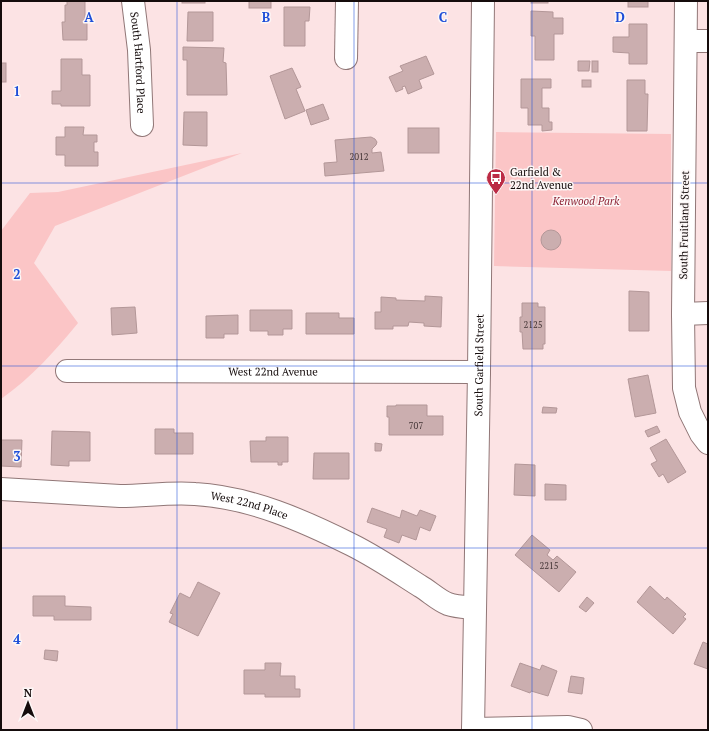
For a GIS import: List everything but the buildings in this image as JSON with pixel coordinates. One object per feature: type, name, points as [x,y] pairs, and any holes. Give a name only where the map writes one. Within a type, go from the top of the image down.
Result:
[{"type":"street","name":"South Hartford Place","points":[[133,1],[139,50],[142,125]]},
{"type":"street","points":[[346,1],[346,58]]},
{"type":"street","name":"South Garfield Street","points":[[473,730],[483,1]]},
{"type":"street","name":"South Fruitland Street","points":[[686,1],[683,314],[684,388],[690,412],[701,434],[708,443]]},
{"type":"street","points":[[686,40],[708,41]]},
{"type":"street","points":[[683,314],[708,313]]},
{"type":"street","name":"West 22nd Avenue","points":[[67,371],[479,372]]},
{"type":"street","name":"West 22nd Place","points":[[1,489],[120,496],[196,494],[232,498],[294,518],[354,546],[397,571],[446,603],[459,607],[475,608]]},
{"type":"street","points":[[473,730],[575,728]]},
{"type":"green space","name":"Kenwood Park","points":[[496,132],[671,134],[671,271],[494,266]]},
{"type":"green space","points":[[242,153],[55,226],[34,263],[78,323],[42,364],[1,399],[1,231],[30,193],[58,192]]},
{"type":"place","name":"Garfield & 22nd Avenue","points":[[496,195]]}]
